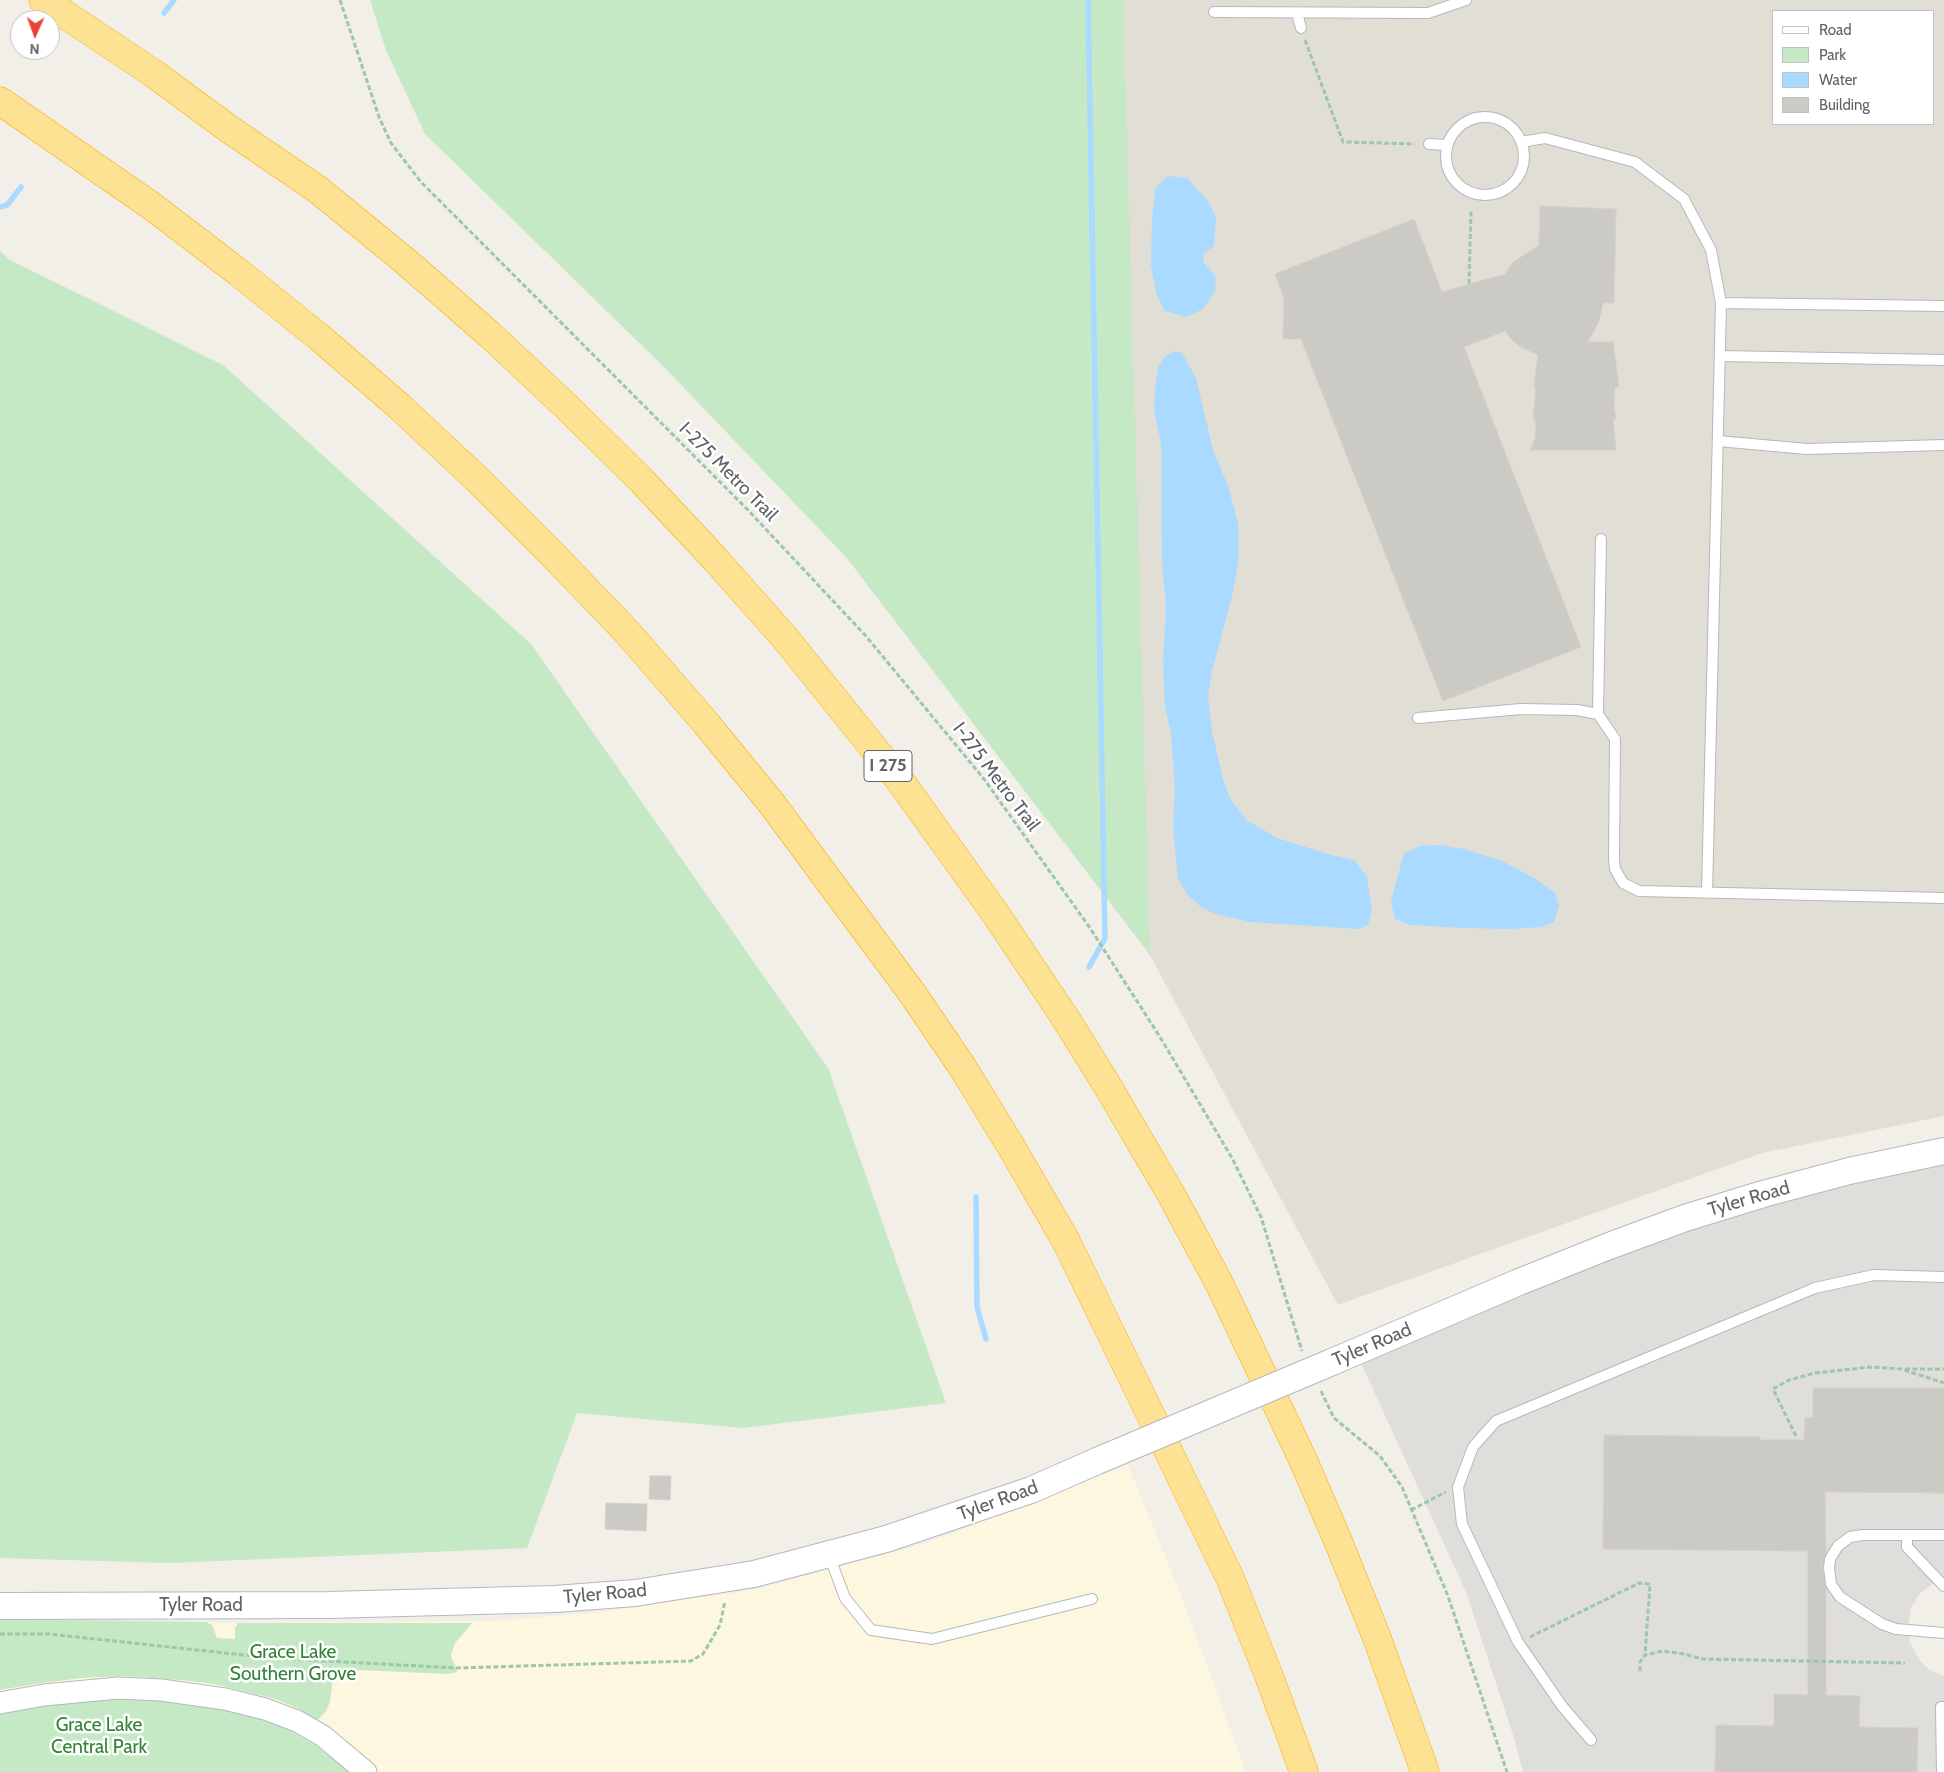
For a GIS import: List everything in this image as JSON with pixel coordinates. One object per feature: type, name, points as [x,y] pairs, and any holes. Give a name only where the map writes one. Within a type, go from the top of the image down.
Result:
[{"type":"highway","name":"I 275","points":[[43,0],[153,73],[229,129],[317,189],[404,260],[489,334],[575,414],[643,482],[715,559],[792,646],[901,782],[995,913],[1064,1016],[1172,1196],[1219,1283],[1304,1462],[1334,1532],[1377,1638],[1425,1772]]},
{"type":"highway","points":[[0,101],[153,207],[238,272],[400,407],[512,514],[626,632],[706,722],[772,804],[912,992],[958,1060],[1066,1241],[1230,1578],[1269,1676],[1304,1772]]},
{"type":"street","name":"Tyler Road","points":[[0,1606],[328,1605],[554,1599],[636,1593],[754,1574],[935,1524],[1031,1490],[1519,1282],[1686,1218],[1763,1194],[1849,1171],[1944,1151]]},
{"type":"street","points":[[0,1703],[44,1694],[118,1688],[161,1690],[219,1697],[265,1708],[297,1721],[330,1742],[366,1772]]},
{"type":"lane","points":[[1214,12],[1428,13],[1466,0]]},
{"type":"lane","points":[[1298,12],[1301,28]]},
{"type":"lane","points":[[1483,117],[1495,119],[1506,124],[1515,132],[1521,142],[1524,153],[1523,164],[1519,175],[1503,191],[1481,196],[1470,193],[1456,182],[1447,168],[1447,145],[1452,134],[1471,120],[1483,117]]},
{"type":"lane","points":[[1521,142],[1545,138],[1635,162],[1684,199],[1711,250],[1721,303],[1707,893]]},
{"type":"lane","points":[[1429,144],[1447,145]]},
{"type":"lane","points":[[1721,303],[1944,306]]},
{"type":"lane","points":[[1720,356],[1944,360]]},
{"type":"lane","points":[[1718,441],[1807,449],[1944,445]]},
{"type":"lane","points":[[1601,539],[1598,714],[1614,739],[1614,858],[1615,869],[1623,883],[1639,891],[1944,898]]},
{"type":"lane","points":[[1418,718],[1520,709],[1577,710],[1598,714]]},
{"type":"lane","points":[[1591,1740],[1562,1706],[1518,1642],[1462,1524],[1458,1486],[1473,1447],[1496,1421],[1815,1288],[1874,1276],[1944,1277]]},
{"type":"lane","points":[[1944,1535],[1856,1535],[1844,1541],[1833,1552],[1829,1568],[1831,1584],[1840,1597],[1882,1624],[1896,1629],[1944,1633]]},
{"type":"lane","points":[[1908,1535],[1907,1547],[1944,1586]]},
{"type":"lane","points":[[829,1554],[845,1598],[871,1630],[932,1640],[1092,1599]]},
{"type":"lane","points":[[1942,1772],[1941,1707],[1944,1707]]},
{"type":"path","name":"I-275 Metro Trail","points":[[340,0],[379,117],[391,143],[421,182],[746,508],[865,634],[984,779],[1113,962]]},
{"type":"path","points":[[1301,28],[1343,142],[1429,144]]},
{"type":"path","points":[[1469,284],[1471,210]]},
{"type":"path","points":[[1796,1436],[1773,1389],[1780,1384],[1816,1373],[1870,1367],[1944,1369]]},
{"type":"path","points":[[1901,1369],[1944,1383]]},
{"type":"path","points":[[1411,1510],[1458,1486]]},
{"type":"path","points":[[0,1634],[49,1634],[271,1658],[456,1668],[691,1661],[703,1654],[720,1624],[730,1578]]},
{"type":"path","points":[[1518,1642],[1639,1583],[1650,1584],[1645,1655],[1640,1662],[1640,1671]]},
{"type":"path","points":[[1645,1655],[1663,1651],[1702,1659],[1905,1664]]},
{"type":"shaded area","points":[[1122,0],[1944,0],[1944,1116],[1762,1153],[1338,1305],[1146,948]]},
{"type":"shaded area","points":[[1944,1161],[1944,1578],[1920,1593],[1910,1610],[1908,1632],[1910,1642],[1920,1661],[1930,1670],[1944,1676],[1944,1772],[1523,1772],[1514,1738],[1466,1592],[1360,1361],[1595,1261],[1793,1196]]},
{"type":"shaded area","points":[[1128,1465],[1182,1598],[1246,1772],[0,1772],[0,1619],[238,1623],[493,1621],[595,1613],[758,1589],[927,1543]]},
{"type":"green space","points":[[370,0],[1123,0],[1150,955],[846,557],[664,367],[425,134],[386,50]]},
{"type":"green space","points":[[0,251],[10,260],[223,365],[531,644],[828,1068],[946,1403],[743,1428],[577,1413],[527,1548],[169,1563],[0,1558]]},
{"type":"green space","name":"Grace Lake Southern Grove","points":[[0,1619],[206,1622],[212,1625],[217,1638],[235,1639],[235,1628],[238,1623],[472,1623],[455,1643],[451,1654],[457,1672],[448,1674],[334,1669],[330,1702],[326,1711],[318,1720],[297,1708],[275,1699],[214,1684],[182,1680],[122,1676],[82,1678],[0,1690]]},
{"type":"green space","name":"Grace Lake Central Park","points":[[117,1699],[173,1701],[232,1710],[256,1717],[282,1726],[318,1747],[349,1772],[0,1772],[0,1714],[34,1706]]},
{"type":"water","points":[[1168,176],[1187,178],[1208,201],[1216,217],[1214,246],[1204,253],[1203,261],[1216,277],[1215,291],[1203,309],[1186,317],[1165,311],[1157,296],[1151,266],[1152,217],[1156,187]]},
{"type":"water","points":[[1175,351],[1182,353],[1196,378],[1213,450],[1228,486],[1238,523],[1239,557],[1233,592],[1212,671],[1208,697],[1212,731],[1223,780],[1231,800],[1247,820],[1277,838],[1331,855],[1354,860],[1367,877],[1372,910],[1368,925],[1359,929],[1251,922],[1215,914],[1201,907],[1187,894],[1178,879],[1173,828],[1175,788],[1171,734],[1165,707],[1163,662],[1166,606],[1162,562],[1161,442],[1154,410],[1158,368],[1164,357]]},
{"type":"water","points":[[1439,845],[1464,849],[1502,861],[1534,878],[1555,893],[1559,906],[1554,922],[1541,927],[1511,929],[1410,925],[1395,919],[1391,901],[1404,853],[1420,846]]},
{"type":"building","points":[[1540,206],[1616,209],[1614,303],[1603,303],[1599,321],[1588,342],[1613,342],[1619,387],[1615,387],[1614,405],[1616,419],[1613,420],[1616,450],[1530,450],[1535,439],[1536,424],[1533,417],[1536,391],[1534,385],[1538,355],[1513,341],[1505,331],[1464,347],[1581,647],[1443,701],[1301,339],[1283,339],[1284,298],[1275,274],[1414,219],[1442,292],[1505,274],[1512,263],[1539,245]]},
{"type":"building","points":[[1813,1388],[1944,1388],[1944,1493],[1825,1492],[1826,1553],[1822,1567],[1826,1588],[1826,1695],[1860,1696],[1859,1727],[1918,1728],[1917,1772],[1715,1772],[1716,1725],[1774,1726],[1774,1694],[1808,1695],[1808,1551],[1603,1549],[1604,1435],[1760,1437],[1760,1440],[1804,1440],[1805,1418],[1813,1418]]},
{"type":"building","points":[[650,1476],[671,1476],[670,1500],[649,1499]]},
{"type":"building","points":[[606,1503],[647,1504],[646,1531],[605,1529]]},
{"type":"waterway","points":[[164,13],[174,0]]},
{"type":"waterway","points":[[1088,0],[1105,938],[1089,967]]},
{"type":"waterway","points":[[0,207],[7,205],[21,187]]},
{"type":"waterway","points":[[976,1197],[977,1307],[986,1339]]}]
